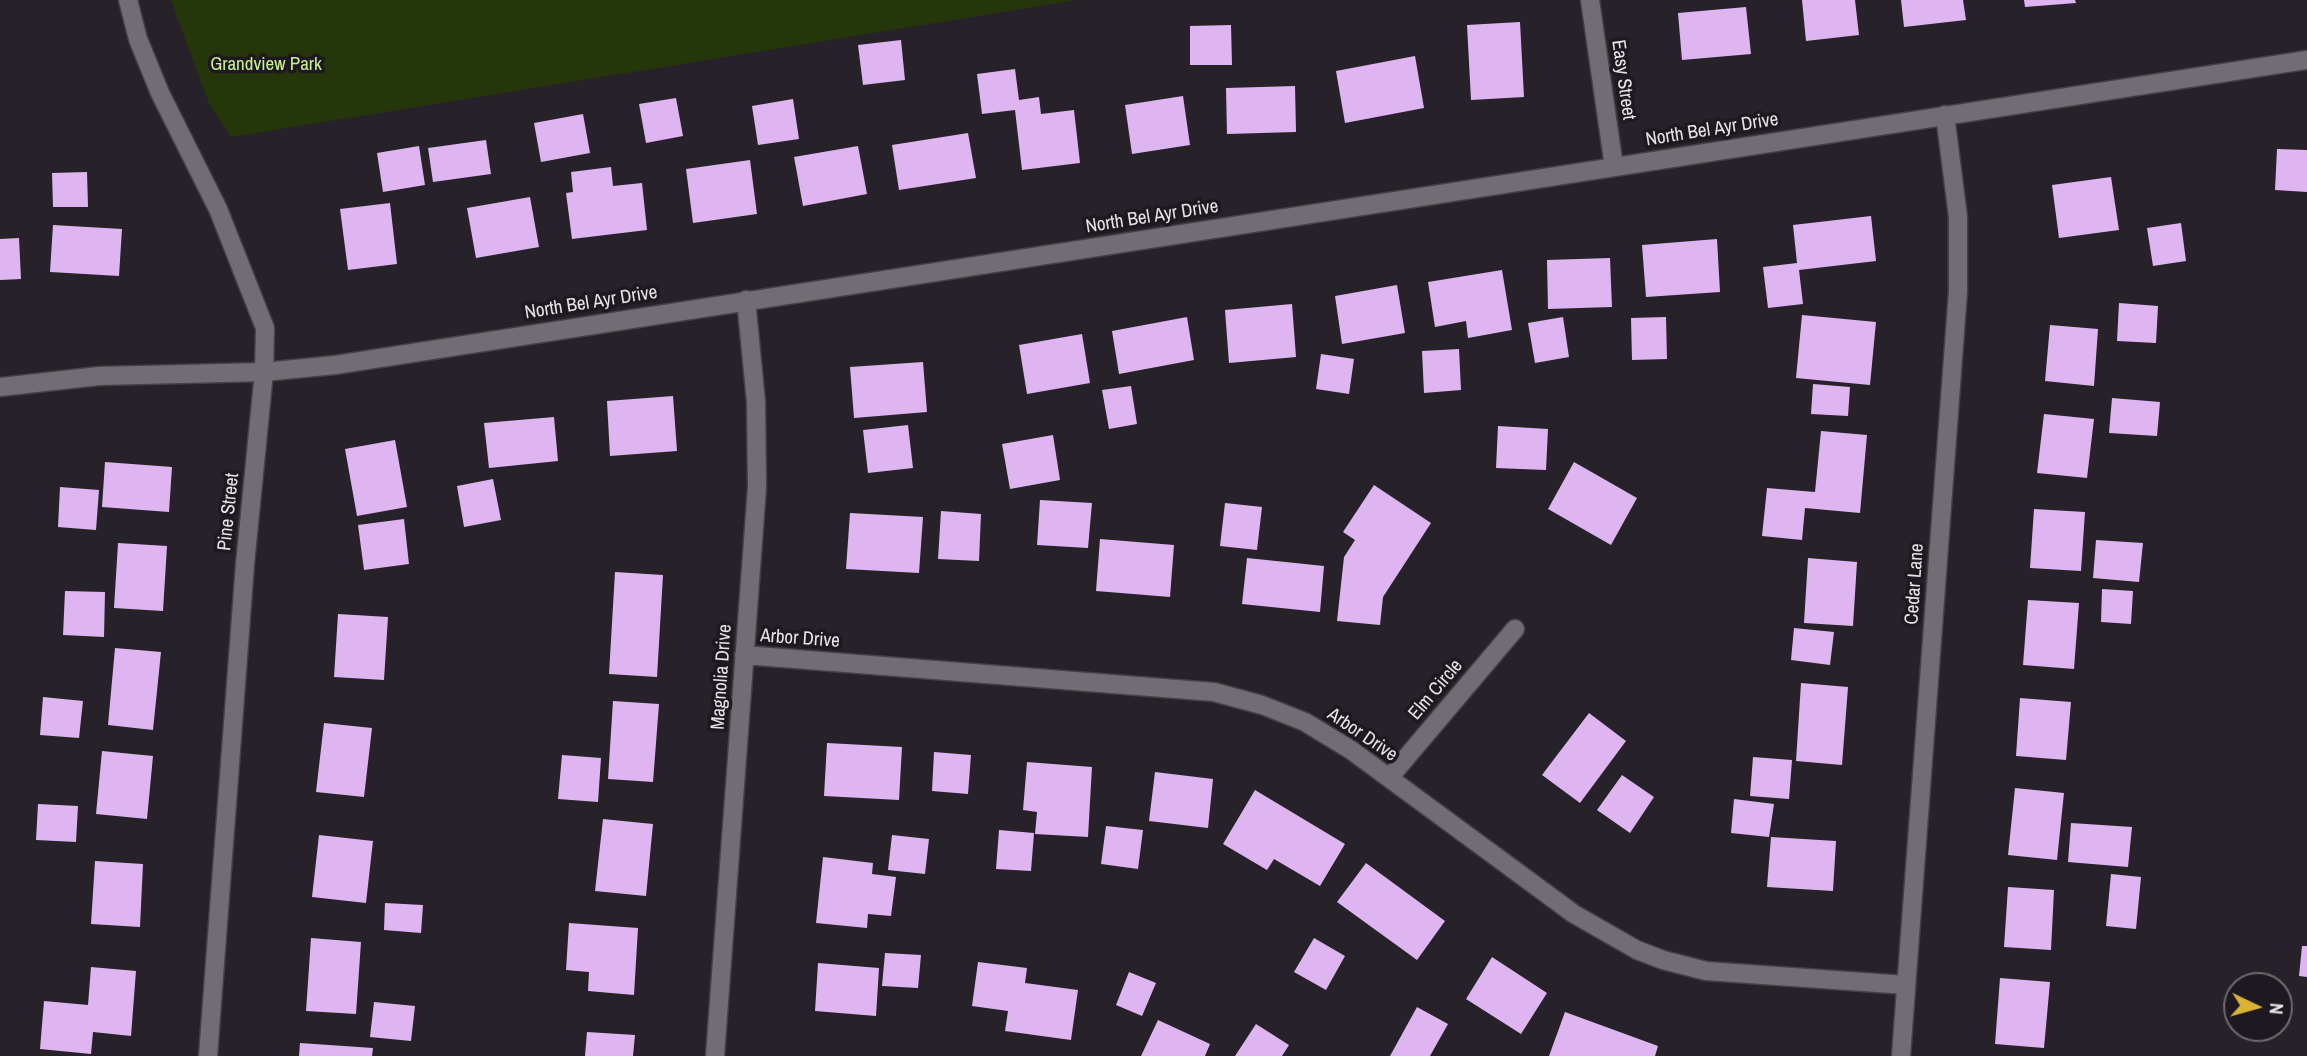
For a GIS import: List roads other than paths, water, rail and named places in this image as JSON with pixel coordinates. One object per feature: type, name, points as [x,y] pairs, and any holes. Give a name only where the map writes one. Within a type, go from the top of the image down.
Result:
[{"type":"street","name":"Pine Street","points":[[128,0],[138,39],[160,93],[218,209],[265,328],[264,372],[245,565],[208,1056]]},
{"type":"street","name":"Easy Street","points":[[1590,0],[1614,167]]},
{"type":"street","name":"North Bel Ayr Drive","points":[[0,387],[99,376],[264,372],[335,365],[2307,60]]},
{"type":"street","name":"Cedar Lane","points":[[1901,1056],[1958,291],[1958,217],[1945,115]]},
{"type":"street","name":"Magnolia Drive","points":[[715,1056],[757,487],[756,402],[746,300]]},
{"type":"street","name":"Elm Circle","points":[[1389,778],[1514,629]]},
{"type":"street","name":"Arbor Drive","points":[[744,655],[1214,692],[1262,705],[1305,722],[1389,778],[1574,914],[1654,957],[1706,971],[1906,985]]},
{"type":"park label","name":"Grandview Park","points":[[266,65]]}]
